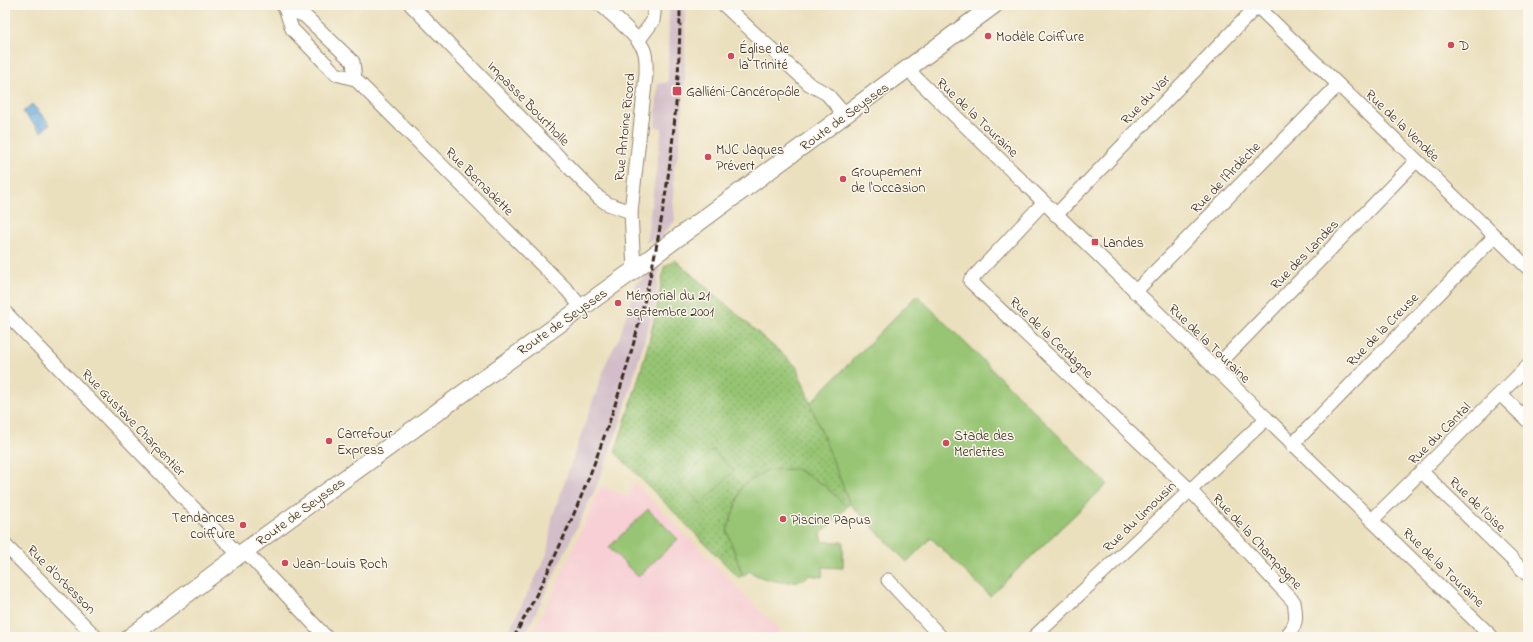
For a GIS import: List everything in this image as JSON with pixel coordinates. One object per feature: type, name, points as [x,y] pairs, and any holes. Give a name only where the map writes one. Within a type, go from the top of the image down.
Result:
[{"type":"main road","name":"Route de Seysses","points":[[130,637],[242,553],[634,270],[994,5]]},
{"type":"street","name":"Impasse Bourtholle","points":[[411,5],[599,198],[608,204],[631,212]]},
{"type":"street","name":"Rue Antoine Ricord","points":[[601,5],[638,41],[645,52],[646,75],[631,212],[634,270]]},
{"type":"street","points":[[638,41],[653,21],[655,5]]},
{"type":"street","points":[[724,5],[809,84],[827,94],[845,115]]},
{"type":"street","name":"Rue de la Vendée","points":[[1256,5],[1416,162],[1528,268]]},
{"type":"street","name":"Rue du Var","points":[[1056,215],[1256,5]]},
{"type":"street","name":"Rue Bernadette","points":[[284,6],[292,29],[336,74],[355,79],[568,292],[581,307]]},
{"type":"street","name":"Rue Bernadette","points":[[284,6],[305,16],[353,62],[355,79]]},
{"type":"street","name":"Rue de la Touraine","points":[[909,68],[916,78],[1056,215],[1292,445],[1372,520],[1484,634]]},
{"type":"street","name":"Rue de l'Ardèche","points":[[1135,292],[1338,85]]},
{"type":"street","name":"Rue des Landes","points":[[1214,369],[1416,162]]},
{"type":"street","name":"Rue de la Cerdagne","points":[[1043,202],[970,281],[1190,490]]},
{"type":"street","name":"Rue de la Creuse","points":[[1292,445],[1495,236]]},
{"type":"street","name":"Rue Gustave Charpentier","points":[[5,312],[326,637]]},
{"type":"street","name":"Rue du Cantal","points":[[1372,520],[1501,395],[1528,366]]},
{"type":"street","points":[[1501,395],[1528,421]]},
{"type":"street","name":"Rue du Limousin","points":[[1034,637],[1266,419]]},
{"type":"street","name":"Rue de l'Oise","points":[[1422,472],[1528,575]]},
{"type":"street","name":"Rue de la Champagne","points":[[1190,490],[1294,602],[1297,617],[1290,632],[1285,637]]},
{"type":"street","name":"Rue d'Orbesson","points":[[5,545],[96,637]]},
{"type":"street","points":[[888,580],[941,637]]},
{"type":"shaded area","points":[[669,5],[685,5],[685,80],[679,151],[674,168],[673,200],[675,221],[664,233],[655,304],[620,424],[597,485],[524,637],[506,637],[547,554],[552,518],[607,361],[620,336],[636,283],[646,277],[654,238],[646,243],[662,128],[655,127],[658,84],[668,82]]},
{"type":"shaded area","points":[[634,482],[780,631],[774,637],[530,637],[556,587],[601,486],[628,497]]},
{"type":"green space","points":[[675,260],[796,366],[850,504],[847,507],[823,484],[767,470],[742,486],[727,531],[743,576],[738,577],[615,452],[650,338],[664,267]]},
{"type":"green space","name":"Stade des Merlettes","points":[[917,295],[1107,484],[990,596],[931,538],[907,562],[850,504],[810,403]]},
{"type":"green space","points":[[712,450],[734,471],[701,504],[680,483]]},
{"type":"green space","name":"Piscine Papus","points":[[796,469],[823,484],[847,507],[821,534],[823,542],[843,542],[843,568],[823,567],[822,577],[809,575],[803,579],[788,582],[779,582],[762,578],[749,571],[743,576],[727,531],[742,486],[767,470]]},
{"type":"green space","points":[[648,509],[678,539],[638,577],[609,547]]},
{"type":"water","points":[[32,104],[50,124],[41,132],[23,112]]},
{"type":"railway","points":[[514,637],[552,563],[585,488],[613,410],[637,332],[655,251],[669,170],[677,88],[680,5]]},
{"type":"place","name":"Modèle Coiffure","points":[[988,36]]},
{"type":"place","name":"D","points":[[1451,45]]},
{"type":"place","name":"Église de la Trinité","points":[[731,56]]},
{"type":"place","name":"Galliéni-Cancéropôle","points":[[677,91]]},
{"type":"place","name":"MJC Jaques Prévert","points":[[708,157]]},
{"type":"place","name":"Groupement de l'Occasion","points":[[843,179]]},
{"type":"place","name":"Landes","points":[[1095,242]]},
{"type":"place","name":"Mémorial du 21 septembre 2001","points":[[618,303]]},
{"type":"place","name":"Carrefour Express","points":[[329,441]]},
{"type":"place","name":"Stade des Merlettes","points":[[946,443]]},
{"type":"place","name":"Piscine Papus","points":[[783,519]]},
{"type":"place","name":"Tendances coiffure","points":[[243,525]]},
{"type":"place","name":"Jean-Louis Roch","points":[[285,563]]}]
